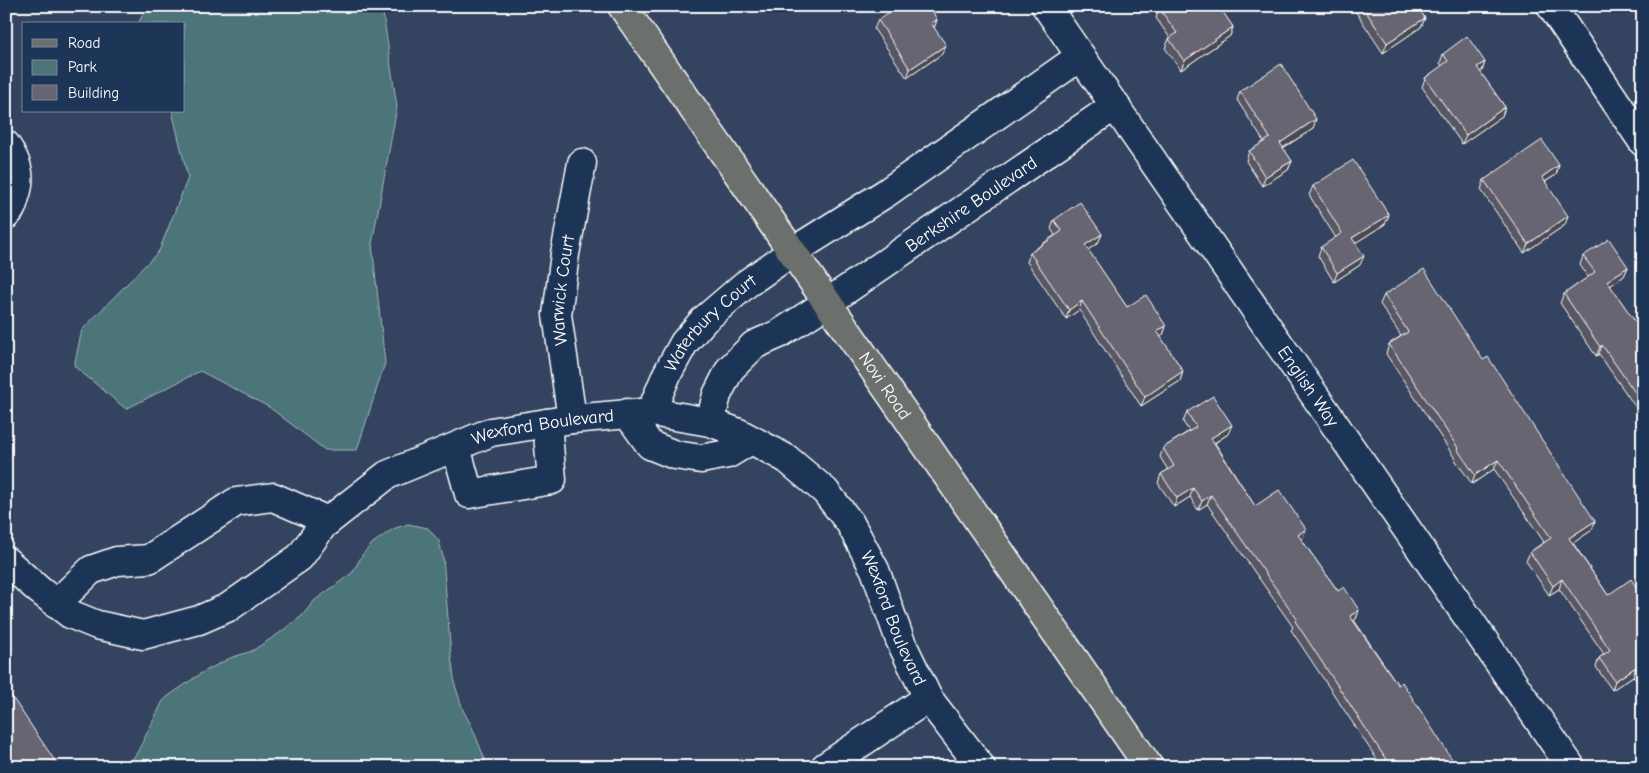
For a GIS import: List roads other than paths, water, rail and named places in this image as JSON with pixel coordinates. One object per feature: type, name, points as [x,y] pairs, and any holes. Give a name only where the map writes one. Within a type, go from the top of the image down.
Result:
[{"type":"main road","name":"Novi Road","points":[[622,6],[1149,767]]},
{"type":"street","name":"English Way","points":[[1046,6],[1571,767]]},
{"type":"street","points":[[1551,6],[1643,142]]},
{"type":"street","points":[[792,252],[886,193],[1081,56]]},
{"type":"street","name":"Berkshire Boulevard","points":[[827,303],[1116,105]]},
{"type":"street","points":[[6,145],[18,167],[19,185],[10,211],[6,215]]},
{"type":"street","name":"Warwick Court","points":[[456,447],[469,494],[552,480],[560,421],[557,315],[565,254],[582,163]]},
{"type":"street","name":"Waterbury Court","points":[[639,413],[667,374],[684,343],[704,320],[746,284],[792,252]]},
{"type":"street","points":[[710,422],[717,395],[730,370],[754,345],[779,334],[827,303]]},
{"type":"street","points":[[639,413],[650,445],[675,455],[701,459],[728,454],[751,440]]},
{"type":"street","name":"Wexford Boulevard","points":[[6,561],[70,614],[96,625],[143,635],[199,620],[229,607],[300,557],[323,525],[387,475],[491,432],[560,421],[639,413],[710,422],[751,440],[787,459],[824,491],[850,523],[875,570],[900,640],[928,698],[981,767]]},
{"type":"street","points":[[56,604],[91,570],[118,561],[149,558],[236,502],[273,498],[328,521]]},
{"type":"street","points":[[825,767],[928,698]]}]
